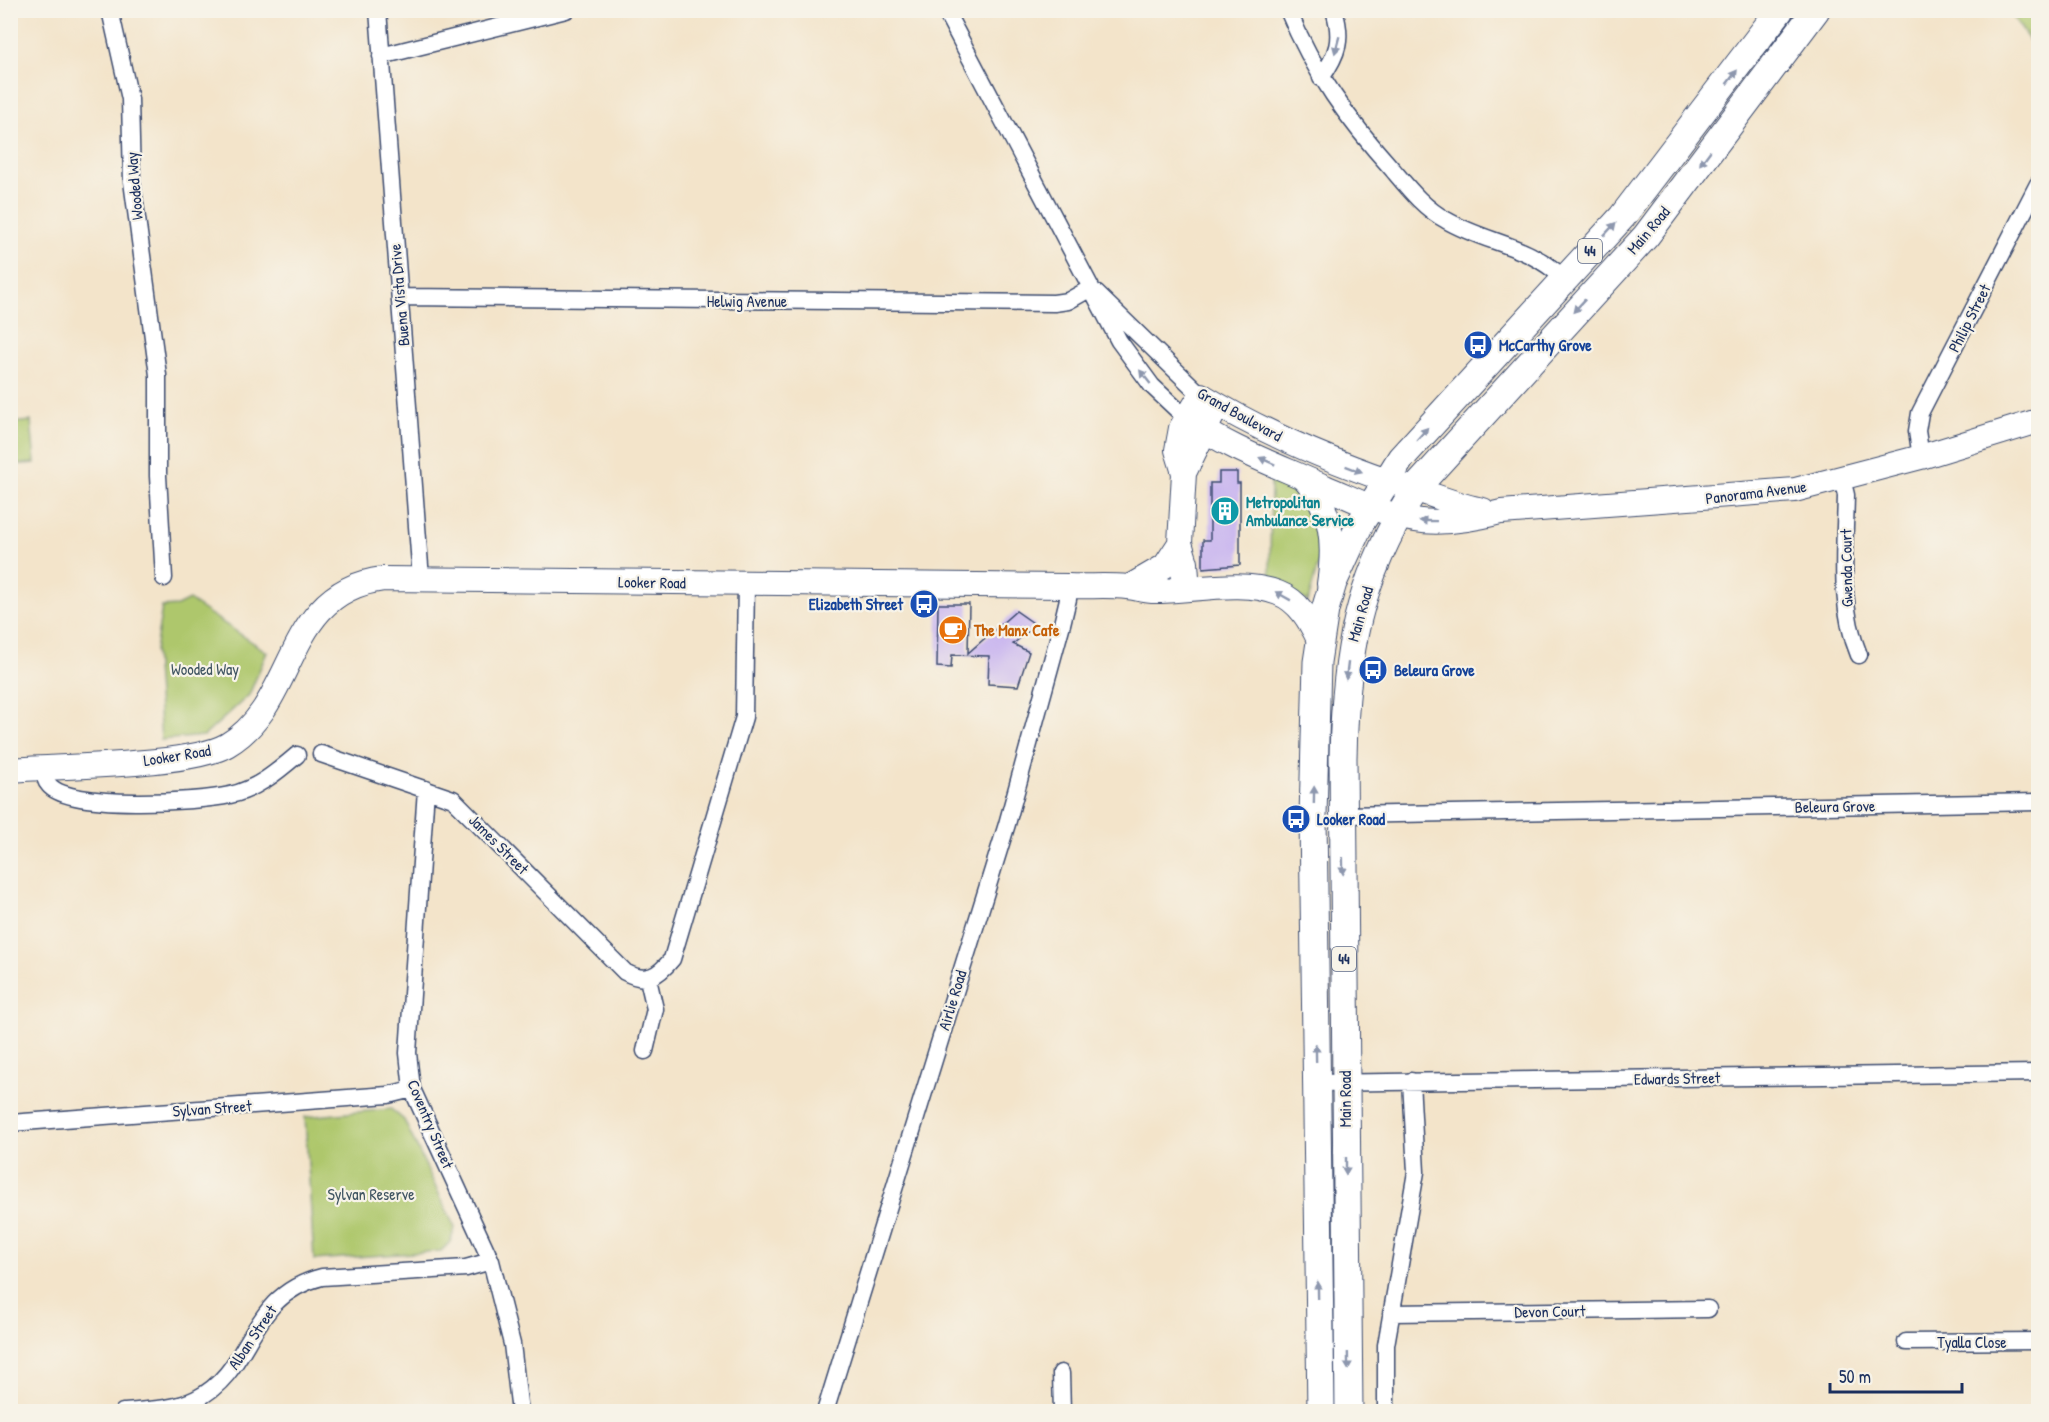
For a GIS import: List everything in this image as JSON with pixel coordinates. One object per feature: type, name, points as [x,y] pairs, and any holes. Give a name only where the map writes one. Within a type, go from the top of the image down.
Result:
[{"type":"main road","name":"Main Road","points":[[1321,1412],[1313,817],[1319,640],[1325,610],[1344,558],[1386,480],[1426,429],[1622,217],[1730,79],[1780,10]]},
{"type":"main road","name":"Main Road","points":[[1349,1412],[1343,814],[1345,691],[1353,634],[1375,567],[1398,516],[1415,489],[1646,236],[1816,10]]},
{"type":"street","name":"Wooded Way","points":[[110,10],[130,99],[132,182],[158,375],[158,476],[164,578]]},
{"type":"street","name":"Buena Vista Drive","points":[[378,10],[421,579]]},
{"type":"street","points":[[381,56],[566,10]]},
{"type":"street","name":"Grand Boulevard","points":[[945,10],[1101,311],[1136,367],[1173,409],[1195,424],[1304,478],[1398,516]]},
{"type":"street","points":[[1287,10],[1303,48],[1353,126],[1430,210],[1472,233],[1538,256],[1564,279]]},
{"type":"street","points":[[1321,78],[1332,61],[1341,30],[1334,10]]},
{"type":"street","name":"Philip Street","points":[[1921,457],[1917,431],[1920,413],[2038,184]]},
{"type":"street","name":"Grand Boulevard","points":[[1091,288],[1119,312],[1209,400],[1347,467],[1386,480]]},
{"type":"street","name":"Helwig Avenue","points":[[400,297],[1054,303],[1068,301],[1091,288]]},
{"type":"street","points":[[1176,590],[1187,577],[1186,563],[1180,543],[1184,473],[1195,424],[1209,400]]},
{"type":"street","name":"Panorama Avenue","points":[[1398,516],[1433,522],[1482,517],[1501,512],[1772,493],[1842,478],[1921,457],[2038,421]]},
{"type":"street","points":[[1304,478],[1316,491],[1327,512],[1331,528],[1332,550],[1325,610]]},
{"type":"street","name":"Gwenda Court","points":[[1842,478],[1846,495],[1845,602],[1848,622],[1859,655]]},
{"type":"street","name":"Panorama Avenue","points":[[1386,480],[1465,506],[1501,512]]},
{"type":"street","points":[[1129,587],[1165,566],[1180,543]]},
{"type":"street","name":"Looker Road","points":[[10,770],[165,759],[197,754],[227,745],[256,718],[317,612],[339,592],[361,582],[421,579],[1068,586],[1129,587],[1141,590],[1254,588],[1280,593],[1305,614],[1319,640]]},
{"type":"street","points":[[645,1051],[656,1010],[648,979],[660,973],[672,959],[744,717],[746,583]]},
{"type":"street","name":"Airlie Road","points":[[825,1412],[1006,824],[1062,624],[1068,586]]},
{"type":"street","name":"James Street","points":[[321,754],[453,799],[625,972],[637,978],[648,979]]},
{"type":"street","points":[[44,768],[45,780],[50,787],[59,792],[104,800],[169,802],[231,795],[264,782],[297,755]]},
{"type":"street","name":"Coventry Street","points":[[426,789],[408,1053],[412,1089],[491,1261],[512,1344],[520,1412]]},
{"type":"street","name":"Beleura Grove","points":[[1343,814],[2038,802]]},
{"type":"street","name":"Edwards Street","points":[[1316,1083],[2038,1073]]},
{"type":"street","points":[[1386,1412],[1386,1345],[1416,1172],[1411,1082]]},
{"type":"street","name":"Sylvan Street","points":[[10,1123],[388,1095],[412,1089]]},
{"type":"street","name":"Alban Street","points":[[123,1412],[172,1407],[206,1393],[225,1377],[267,1309],[299,1284],[322,1277],[466,1268],[491,1261]]},
{"type":"street","name":"Devon Court","points":[[1391,1313],[1708,1309]]},
{"type":"street","name":"Tyalla Close","points":[[1906,1342],[2038,1341]]},
{"type":"street","points":[[1060,1373],[1062,1412]]},
{"type":"green space","points":[[2009,11],[2038,11],[2038,53]]},
{"type":"green space","points":[[31,421],[35,463],[11,465],[11,423]]},
{"type":"green space","points":[[1271,473],[1297,485],[1315,502],[1321,553],[1308,602],[1270,580]]},
{"type":"green space","name":"Wooded Way","points":[[189,600],[267,652],[249,695],[204,736],[161,740],[155,651],[162,607],[177,606]]},
{"type":"green space","name":"Sylvan Reserve","points":[[391,1109],[404,1120],[455,1228],[450,1242],[441,1251],[314,1260],[305,1117]]},
{"type":"building","name":"Metropolitan Ambulance Service","points":[[1219,472],[1237,472],[1237,483],[1240,483],[1240,565],[1203,568],[1203,540],[1210,540],[1210,483],[1219,483]]},
{"type":"building","points":[[938,604],[969,604],[968,653],[1016,611],[1036,625],[1013,644],[1029,652],[1018,686],[988,684],[989,656],[952,655],[951,668],[937,667]]},
{"type":"place","name":"McCarthy Grove","points":[[1478,345]]},
{"type":"place","name":"Metropolitan Ambulance Service","points":[[1225,511]]},
{"type":"place","name":"Elizabeth Street","points":[[924,604]]},
{"type":"place","name":"The Manx Cafe","points":[[953,630]]},
{"type":"place","name":"Beleura Grove","points":[[1373,670]]},
{"type":"place","name":"Looker Road","points":[[1296,819]]}]
